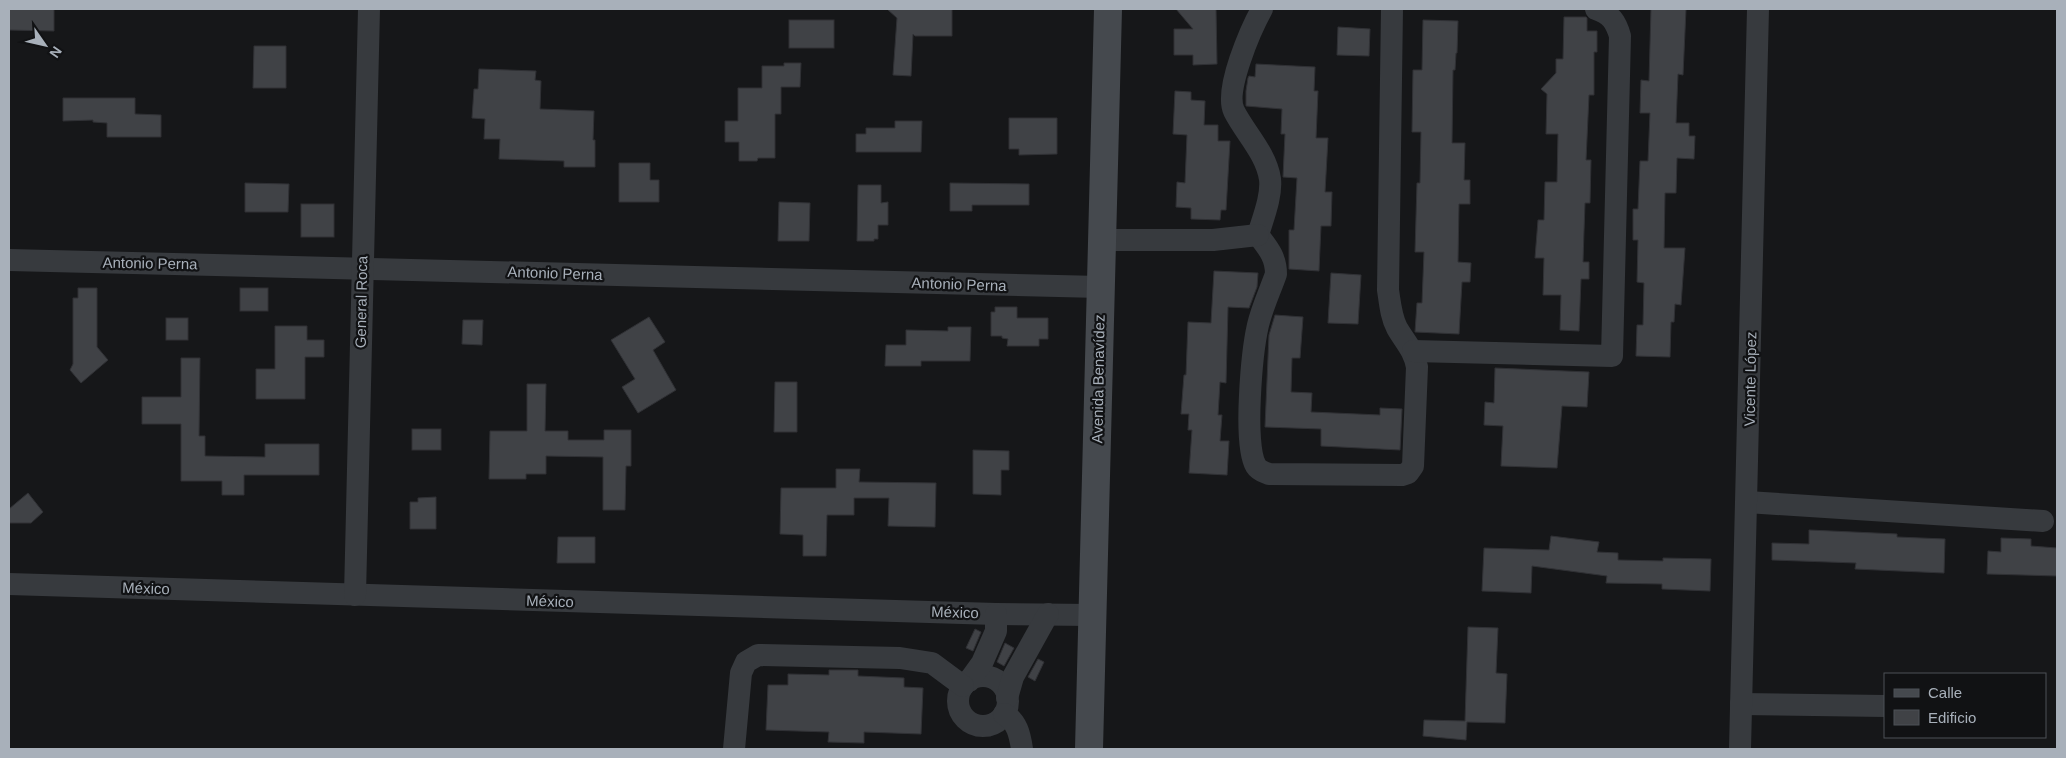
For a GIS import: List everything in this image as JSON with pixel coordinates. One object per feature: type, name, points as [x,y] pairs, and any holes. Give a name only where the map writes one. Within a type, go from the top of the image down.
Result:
[{"type":"main road","name":"Avenida Benavídez","points":[[1089,749],[1108,9]]},
{"type":"street","name":"General Roca","points":[[355,595],[369,9]]},
{"type":"street","points":[[1262,9],[1236,72],[1231,94],[1233,109],[1261,154],[1270,178],[1270,188],[1258,235],[1273,256],[1276,265],[1276,274],[1258,327],[1250,390],[1253,458],[1260,471],[1269,474],[1402,475],[1408,473],[1413,466],[1417,367],[1413,352],[1398,329],[1392,315],[1388,290],[1392,9]]},
{"type":"street","points":[[1413,352],[1612,356],[1620,36],[1617,24],[1611,16],[1596,9]]},
{"type":"street","name":"Vicente López","points":[[1740,749],[1758,9]]},
{"type":"street","points":[[1102,240],[1213,240],[1258,235]]},
{"type":"street","name":"Antonio Perna","points":[[9,260],[1100,287]]},
{"type":"street","points":[[1747,502],[2043,521]]},
{"type":"street","name":"México","points":[[9,584],[996,614],[1092,615]]},
{"type":"street","points":[[996,614],[996,631],[982,663],[966,683],[958,701],[963,717],[976,726],[992,725],[1006,706],[1013,677],[1048,614]]},
{"type":"street","points":[[734,749],[741,673],[746,662],[758,655],[900,658],[932,663],[966,683]]},
{"type":"street","points":[[966,683],[976,677],[993,679],[1000,683],[1006,706],[1020,736],[1022,749]]},
{"type":"street","points":[[1741,704],[1884,706]]},
{"type":"building","points":[[9,9],[54,9],[54,31],[9,30]]},
{"type":"building","points":[[887,9],[952,9],[952,36],[915,36],[913,34],[911,76],[893,75],[897,18]]},
{"type":"building","points":[[1176,9],[1216,9],[1217,64],[1193,65],[1193,55],[1174,55],[1174,29],[1193,29]]},
{"type":"building","points":[[1651,9],[1686,9],[1683,75],[1678,74],[1676,123],[1689,123],[1689,136],[1695,136],[1694,159],[1677,158],[1676,193],[1665,193],[1664,248],[1685,248],[1681,305],[1675,304],[1674,322],[1671,322],[1670,357],[1636,356],[1637,325],[1643,325],[1644,283],[1637,282],[1638,240],[1633,240],[1633,209],[1638,209],[1640,161],[1648,161],[1650,113],[1640,113],[1641,80],[1649,81]]},
{"type":"building","points":[[1564,17],[1586,17],[1587,31],[1597,31],[1597,52],[1594,52],[1594,95],[1589,95],[1586,160],[1591,160],[1590,203],[1585,203],[1583,262],[1589,262],[1589,279],[1581,279],[1579,331],[1560,330],[1561,295],[1543,295],[1544,258],[1535,258],[1538,220],[1544,220],[1545,182],[1557,182],[1558,134],[1546,134],[1547,94],[1541,89],[1556,73],[1556,59],[1563,59]]},
{"type":"building","points":[[789,20],[834,20],[834,48],[789,48]]},
{"type":"building","points":[[1423,20],[1458,21],[1457,53],[1455,70],[1453,70],[1452,143],[1465,143],[1464,180],[1470,180],[1470,204],[1459,204],[1458,262],[1471,263],[1470,282],[1462,282],[1459,334],[1415,332],[1417,303],[1422,303],[1424,252],[1415,252],[1417,183],[1420,183],[1421,132],[1412,132],[1413,70],[1422,70]]},
{"type":"building","points":[[1338,27],[1370,29],[1369,56],[1337,55]]},
{"type":"building","points":[[254,46],[286,46],[286,88],[253,88]]},
{"type":"building","points":[[784,63],[801,63],[800,87],[781,87],[781,114],[775,114],[775,158],[739,161],[739,142],[725,142],[725,121],[738,121],[738,88],[762,88],[762,66],[784,66]]},
{"type":"building","points":[[1256,64],[1315,67],[1314,91],[1318,91],[1316,138],[1328,138],[1325,192],[1332,192],[1331,226],[1321,226],[1319,271],[1289,269],[1289,230],[1294,230],[1297,178],[1283,177],[1285,134],[1281,134],[1282,109],[1246,106],[1248,78],[1249,76],[1255,77]]},
{"type":"building","points":[[479,69],[536,71],[535,80],[541,81],[540,109],[594,111],[593,140],[595,140],[595,167],[564,167],[564,161],[499,159],[500,139],[484,139],[485,119],[472,118],[474,89],[478,89]]},
{"type":"building","points":[[1175,91],[1191,92],[1191,100],[1205,101],[1204,125],[1218,125],[1218,141],[1230,141],[1226,210],[1221,210],[1220,220],[1191,219],[1191,208],[1176,207],[1177,182],[1185,183],[1187,135],[1173,134]]},
{"type":"building","points":[[63,98],[135,98],[135,114],[161,115],[161,137],[107,137],[107,123],[93,122],[93,120],[63,121]]},
{"type":"building","points":[[1009,118],[1057,118],[1057,154],[1019,155],[1019,149],[1009,149]]},
{"type":"building","points":[[895,121],[922,121],[921,152],[856,152],[856,134],[866,134],[866,128],[895,128]]},
{"type":"building","points":[[619,163],[650,163],[650,180],[659,180],[659,202],[619,202]]},
{"type":"building","points":[[245,183],[289,184],[288,212],[245,212]]},
{"type":"building","points":[[950,183],[1029,184],[1029,205],[972,205],[972,211],[950,211]]},
{"type":"building","points":[[858,185],[881,185],[881,203],[888,202],[888,225],[878,225],[878,239],[874,239],[874,241],[857,241]]},
{"type":"building","points":[[779,202],[810,203],[809,241],[778,241]]},
{"type":"building","points":[[301,204],[334,204],[334,237],[301,237]]},
{"type":"building","points":[[1214,271],[1258,273],[1257,287],[1249,308],[1228,307],[1226,383],[1220,382],[1218,415],[1222,415],[1220,441],[1229,441],[1227,475],[1189,473],[1192,430],[1188,430],[1189,414],[1181,414],[1184,375],[1186,375],[1188,322],[1211,323]]},
{"type":"building","points":[[1331,273],[1361,275],[1358,324],[1328,323]]},
{"type":"building","points":[[78,288],[97,288],[97,347],[108,360],[81,383],[70,370],[73,364],[73,298],[78,298]]},
{"type":"building","points":[[240,288],[268,288],[268,311],[240,311]]},
{"type":"building","points":[[995,307],[1017,307],[1017,318],[1048,318],[1048,339],[1039,339],[1039,346],[1007,346],[1008,339],[1002,338],[1002,336],[991,336],[991,312],[995,312]]},
{"type":"building","points":[[1275,315],[1303,317],[1300,358],[1292,358],[1291,392],[1312,393],[1311,412],[1380,415],[1380,408],[1402,409],[1400,450],[1321,446],[1321,429],[1265,427],[1269,335]]},
{"type":"building","points":[[649,317],[665,342],[653,350],[676,390],[638,413],[622,387],[635,379],[611,340]]},
{"type":"building","points":[[166,318],[188,318],[188,340],[166,340]]},
{"type":"building","points":[[463,320],[483,320],[482,345],[462,344]]},
{"type":"building","points":[[275,326],[307,326],[307,340],[324,340],[324,357],[305,357],[305,399],[256,399],[256,369],[275,369]]},
{"type":"building","points":[[948,327],[971,327],[970,361],[921,361],[921,366],[885,366],[886,345],[906,345],[906,330],[948,331]]},
{"type":"building","points":[[181,358],[200,358],[199,436],[205,436],[205,456],[265,457],[265,444],[319,444],[319,475],[244,475],[244,495],[222,495],[222,481],[181,481],[181,424],[142,424],[142,397],[181,397]]},
{"type":"building","points":[[1495,368],[1589,372],[1587,407],[1562,406],[1557,468],[1501,466],[1503,426],[1484,425],[1485,402],[1494,403]]},
{"type":"building","points":[[775,382],[797,382],[797,432],[774,432]]},
{"type":"building","points":[[527,384],[546,384],[545,431],[568,431],[568,440],[604,440],[604,430],[631,430],[631,466],[626,466],[625,510],[603,510],[603,457],[546,456],[546,474],[526,474],[526,479],[489,479],[490,431],[527,431]]},
{"type":"building","points":[[412,429],[441,429],[441,450],[412,450]]},
{"type":"building","points":[[973,450],[1009,451],[1009,470],[1001,470],[1001,495],[973,494]]},
{"type":"building","points":[[836,469],[860,469],[859,482],[936,483],[935,527],[888,526],[889,498],[854,498],[854,515],[827,515],[826,556],[803,556],[803,535],[780,534],[781,488],[836,488]]},
{"type":"building","points":[[28,493],[43,512],[31,523],[9,523],[9,509]]},
{"type":"building","points":[[436,497],[436,529],[410,529],[410,502],[418,502],[418,498]]},
{"type":"building","points":[[1809,530],[1897,534],[1897,537],[1945,539],[1944,573],[1855,569],[1856,563],[1772,560],[1772,543],[1809,544]]},
{"type":"building","points":[[1551,536],[1599,542],[1597,552],[1618,553],[1618,560],[1663,561],[1663,558],[1711,559],[1710,591],[1662,589],[1662,584],[1606,583],[1607,576],[1532,566],[1531,593],[1482,591],[1484,548],[1549,550]]},
{"type":"building","points":[[558,537],[595,537],[595,563],[557,563]]},
{"type":"building","points":[[2001,538],[2031,539],[2031,546],[2057,548],[2057,576],[1987,574],[1988,551],[2001,552]]},
{"type":"building","points":[[1468,627],[1498,628],[1496,673],[1507,674],[1505,723],[1467,722],[1466,740],[1423,736],[1424,720],[1465,721]]},
{"type":"building","points":[[975,629],[981,632],[973,651],[966,648]]},
{"type":"building","points":[[1005,643],[1014,648],[1004,666],[997,662]]},
{"type":"building","points":[[1038,659],[1044,662],[1035,681],[1028,677]]},
{"type":"building","points":[[829,670],[858,670],[858,676],[904,678],[904,687],[923,688],[921,734],[864,732],[864,743],[828,742],[829,732],[766,730],[768,685],[788,685],[788,674],[829,675]]}]
